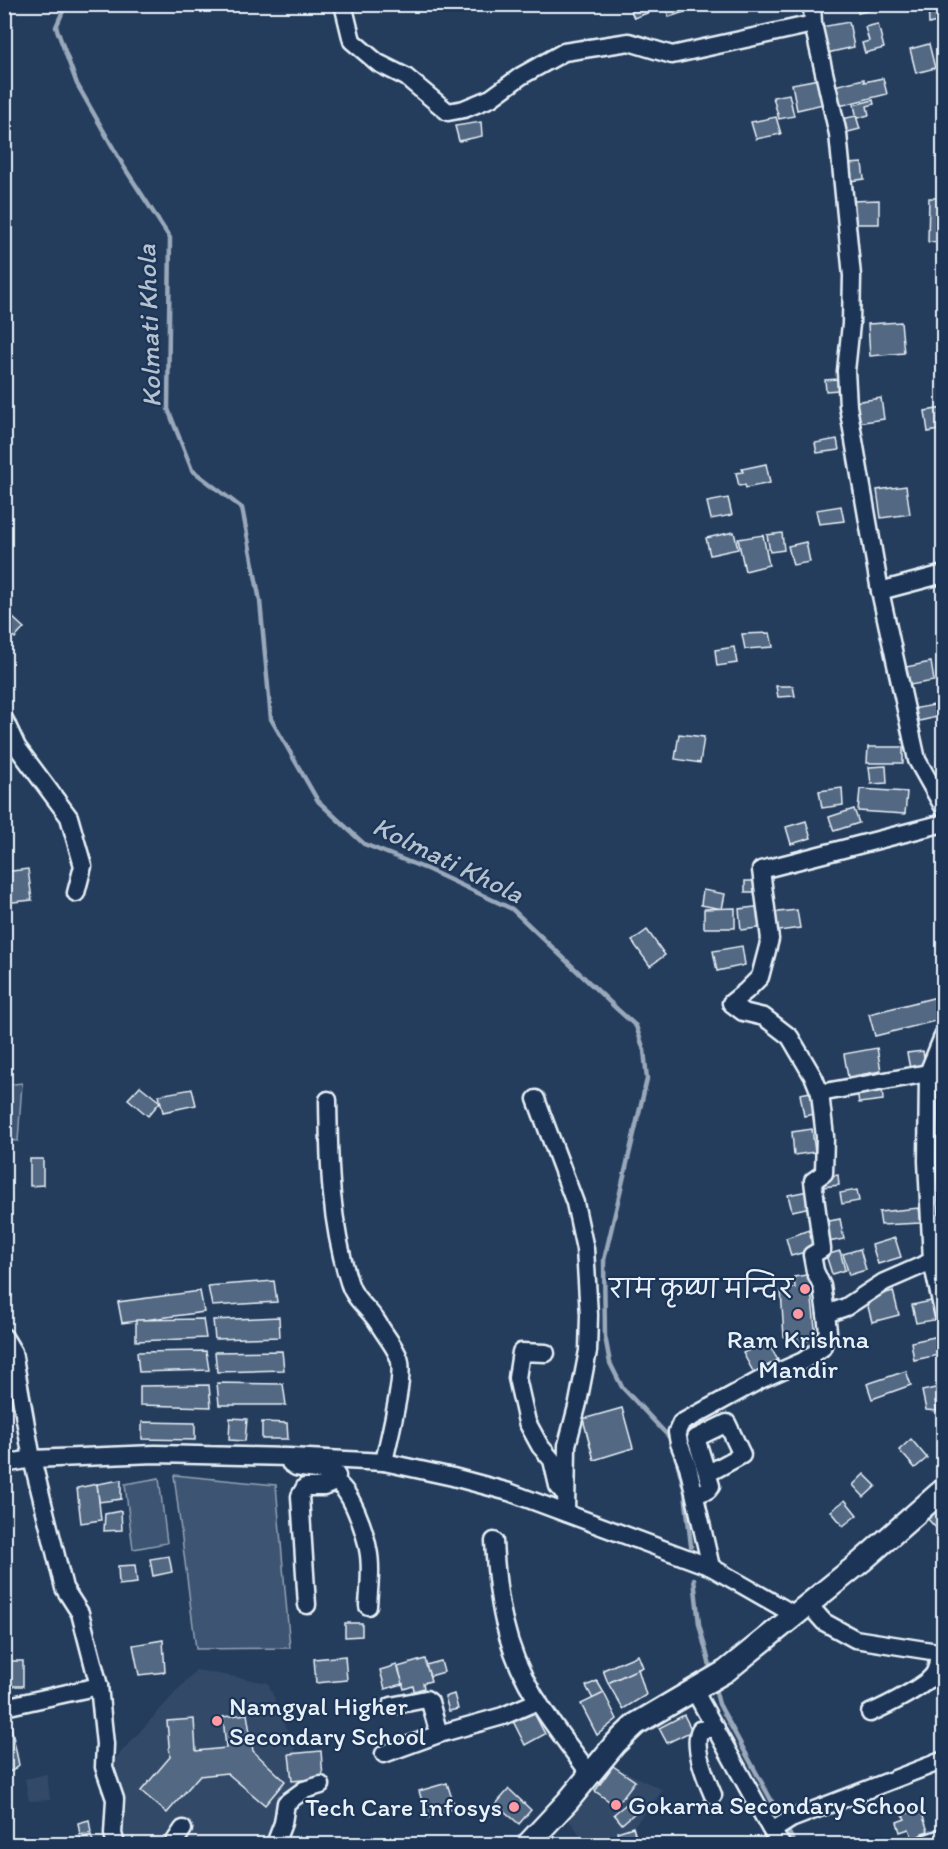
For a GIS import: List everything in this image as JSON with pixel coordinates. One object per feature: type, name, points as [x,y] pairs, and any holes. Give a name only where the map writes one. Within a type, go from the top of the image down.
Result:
[{"type":"main road","points":[[528,1845],[615,1744],[636,1724],[726,1671],[862,1561],[944,1489]]},
{"type":"street","points":[[343,4],[352,42],[378,63],[406,77],[448,112],[464,109],[491,98],[521,76],[564,52],[629,42],[672,55],[813,24]]},
{"type":"street","points":[[812,4],[813,24],[838,134],[852,276],[851,324],[846,370],[848,406],[880,591],[917,760],[944,808]]},
{"type":"street","points":[[880,591],[944,574]]},
{"type":"street","points":[[4,719],[17,747],[69,817],[83,866],[76,893]]},
{"type":"street","points":[[711,1567],[688,1466],[679,1443],[677,1432],[681,1423],[760,1380],[803,1361],[822,1348],[828,1331],[822,1286],[815,1271],[812,1255],[822,1249],[813,1181],[824,1173],[825,1154],[820,1093],[790,1037],[764,1017],[743,1012],[731,1003],[760,977],[770,939],[761,870],[944,823]]},
{"type":"street","points":[[944,1034],[927,1073],[927,1161],[932,1261],[944,1316]]},
{"type":"street","points":[[820,1093],[927,1073]]},
{"type":"street","points":[[536,1099],[575,1203],[585,1249],[589,1315],[588,1351],[567,1445],[566,1513]]},
{"type":"street","points":[[328,1100],[330,1188],[338,1240],[349,1284],[354,1296],[375,1319],[400,1359],[400,1377],[384,1462]]},
{"type":"street","points":[[826,1314],[846,1307],[884,1282],[932,1261]]},
{"type":"street","points":[[4,1337],[13,1352],[32,1459],[64,1588],[80,1613],[99,1686],[105,1744],[104,1767],[115,1799],[113,1834],[116,1845]]},
{"type":"street","points":[[546,1353],[521,1352],[517,1378],[527,1422],[540,1446],[552,1460],[558,1485],[566,1495]]},
{"type":"street","points":[[4,1464],[32,1459],[155,1454],[384,1462],[509,1492],[711,1567],[802,1610],[855,1639],[941,1652],[935,1674],[888,1705],[870,1713]]},
{"type":"street","points":[[289,1457],[290,1464],[296,1467],[335,1473],[337,1476],[335,1482],[324,1487],[305,1487],[300,1496],[307,1605]]},
{"type":"street","points":[[695,1495],[708,1490],[711,1486],[707,1474]]},
{"type":"street","points":[[335,1482],[342,1485],[350,1498],[368,1549],[368,1606]]},
{"type":"street","points":[[494,1541],[497,1590],[508,1640],[533,1695],[590,1774]]},
{"type":"street","points":[[4,1708],[99,1686]]},
{"type":"street","points":[[697,1688],[716,1728],[781,1830],[944,1760]]},
{"type":"street","points":[[392,1706],[426,1699],[430,1702],[440,1734]]},
{"type":"street","points":[[384,1754],[440,1734],[503,1716],[538,1701]]},
{"type":"street","points":[[713,1795],[701,1761],[697,1736],[700,1730],[716,1728]]},
{"type":"street","points":[[275,1845],[283,1823],[286,1803],[304,1790],[321,1785]]},
{"type":"street","points":[[173,1845],[183,1829]]},
{"type":"street","points":[[924,1845],[944,1837]]},
{"type":"shaded area","points":[[22,1083],[18,1141],[5,1140],[5,1085]]},
{"type":"shaded area","points":[[174,1475],[276,1485],[290,1648],[196,1649]]},
{"type":"shaded area","points":[[159,1478],[167,1543],[133,1549],[125,1484]]},
{"type":"shaded area","name":"Namgyal Higher Secondary School","points":[[196,1670],[268,1683],[301,1764],[305,1787],[295,1804],[282,1844],[122,1844],[115,1759]]},
{"type":"shaded area","name":"Gokarna Secondary School","points":[[613,1766],[663,1790],[633,1827],[638,1844],[587,1844],[568,1819],[595,1791]]},
{"type":"shaded area","points":[[47,1774],[50,1800],[29,1801],[25,1779]]},
{"type":"building","points":[[628,4],[662,4],[663,7],[634,18]]},
{"type":"building","points":[[664,4],[688,4],[690,10],[669,17]]},
{"type":"building","points":[[856,4],[887,4],[888,6],[858,13]]},
{"type":"building","points":[[928,4],[944,4],[944,20],[929,24]]},
{"type":"building","points":[[849,22],[854,47],[827,53],[821,27]]},
{"type":"building","points":[[878,24],[884,48],[865,53],[862,43],[869,41],[865,27]]},
{"type":"building","points":[[929,44],[935,68],[916,73],[910,49]]},
{"type":"building","points":[[883,78],[887,94],[839,106],[834,86],[864,79],[864,82]]},
{"type":"building","points":[[819,79],[823,104],[797,110],[792,84]]},
{"type":"building","points":[[789,94],[794,116],[779,119],[773,97]]},
{"type":"building","points":[[873,100],[874,104],[867,106],[869,115],[857,118],[854,105]]},
{"type":"building","points":[[856,116],[860,129],[844,133],[841,119]]},
{"type":"building","points":[[776,117],[781,134],[756,139],[751,122]]},
{"type":"building","points":[[481,122],[482,136],[459,141],[455,126]]},
{"type":"building","points":[[862,163],[864,179],[850,181],[848,164]]},
{"type":"building","points":[[942,189],[944,189],[944,232],[940,232],[940,243],[928,242],[929,198],[942,198]]},
{"type":"building","points":[[879,200],[879,224],[853,224],[852,201]]},
{"type":"building","points":[[901,322],[904,353],[870,356],[868,324]]},
{"type":"building","points":[[838,379],[838,390],[826,391],[825,380]]},
{"type":"building","points":[[881,398],[884,419],[857,423],[854,402]]},
{"type":"building","points":[[944,408],[944,429],[928,432],[925,411]]},
{"type":"building","points":[[837,439],[839,450],[817,453],[815,443]]},
{"type":"building","points":[[766,464],[770,483],[746,488],[745,485],[739,486],[736,473],[743,472],[742,469]]},
{"type":"building","points":[[906,486],[910,514],[881,518],[877,490]]},
{"type":"building","points":[[728,498],[732,515],[711,519],[707,502]]},
{"type":"building","points":[[841,506],[844,521],[819,524],[816,510]]},
{"type":"building","points":[[734,532],[738,549],[710,555],[706,538]]},
{"type":"building","points":[[782,533],[784,550],[770,552],[767,535]]},
{"type":"building","points":[[763,535],[769,565],[745,571],[738,539]]},
{"type":"building","points":[[806,542],[810,562],[793,565],[788,546]]},
{"type":"building","points":[[11,616],[24,628],[15,638],[4,628],[4,623]]},
{"type":"building","points":[[770,633],[773,647],[745,649],[742,634]]},
{"type":"building","points":[[734,647],[737,663],[717,666],[715,650]]},
{"type":"building","points":[[931,662],[934,681],[910,685],[906,667]]},
{"type":"building","points":[[776,686],[793,686],[795,696],[778,697]]},
{"type":"building","points":[[934,705],[937,717],[915,722],[912,709]]},
{"type":"building","points":[[679,734],[704,737],[700,763],[675,759]]},
{"type":"building","points":[[868,747],[903,747],[903,763],[867,763]]},
{"type":"building","points":[[886,766],[887,783],[871,784],[869,767]]},
{"type":"building","points":[[842,788],[843,805],[822,808],[819,791]]},
{"type":"building","points":[[860,789],[907,792],[905,814],[858,811]]},
{"type":"building","points":[[854,809],[859,823],[834,831],[829,817]]},
{"type":"building","points":[[806,821],[811,838],[791,844],[786,827]]},
{"type":"building","points":[[28,869],[32,900],[4,903],[4,872]]},
{"type":"building","points":[[745,881],[755,881],[756,892],[745,892]]},
{"type":"building","points":[[703,890],[725,894],[722,909],[701,905]]},
{"type":"building","points":[[763,906],[766,927],[741,930],[739,909]]},
{"type":"building","points":[[735,908],[735,928],[704,928],[704,909]]},
{"type":"building","points":[[797,910],[800,928],[772,932],[769,913]]},
{"type":"building","points":[[647,930],[665,955],[650,966],[632,941]]},
{"type":"building","points":[[742,946],[745,965],[717,971],[713,951]]},
{"type":"building","points":[[937,997],[943,1019],[875,1036],[869,1014]]},
{"type":"building","points":[[877,1048],[881,1071],[848,1077],[844,1054]]},
{"type":"building","points":[[923,1051],[925,1066],[910,1069],[907,1053]]},
{"type":"building","points":[[140,1086],[160,1102],[148,1116],[128,1099]]},
{"type":"building","points":[[882,1087],[883,1100],[859,1103],[857,1091]]},
{"type":"building","points":[[192,1089],[196,1105],[163,1112],[159,1095]]},
{"type":"building","points":[[816,1091],[820,1113],[804,1116],[800,1094]]},
{"type":"building","points":[[812,1129],[815,1152],[794,1155],[792,1132]]},
{"type":"building","points":[[30,1159],[43,1159],[43,1185],[30,1186]]},
{"type":"building","points":[[838,1175],[839,1185],[823,1187],[822,1177]]},
{"type":"building","points":[[857,1190],[859,1201],[842,1204],[840,1193]]},
{"type":"building","points":[[808,1191],[811,1207],[792,1211],[788,1195]]},
{"type":"building","points":[[919,1208],[921,1223],[881,1225],[879,1212]]},
{"type":"building","points":[[840,1219],[844,1239],[823,1243],[819,1223]]},
{"type":"building","points":[[812,1229],[818,1248],[791,1256],[786,1238]]},
{"type":"building","points":[[895,1238],[901,1257],[878,1264],[872,1245]]},
{"type":"building","points":[[860,1249],[866,1270],[849,1275],[843,1254]]},
{"type":"building","points":[[840,1251],[845,1270],[832,1274],[826,1255]]},
{"type":"building","name":"Ram Krishna Mandir","points":[[813,1274],[816,1286],[811,1291],[816,1337],[797,1346],[797,1337],[784,1337],[781,1290],[795,1288],[794,1277]]},
{"type":"building","points":[[274,1281],[277,1302],[212,1306],[208,1286]]},
{"type":"building","points":[[200,1291],[204,1312],[122,1323],[118,1302]]},
{"type":"building","points":[[893,1291],[899,1315],[872,1322],[866,1299]]},
{"type":"building","points":[[936,1300],[940,1319],[916,1323],[912,1305]]},
{"type":"building","points":[[279,1317],[280,1337],[215,1339],[213,1320]]},
{"type":"building","points":[[203,1319],[206,1338],[136,1341],[136,1320]]},
{"type":"building","points":[[939,1336],[943,1354],[914,1360],[911,1342]]},
{"type":"building","points":[[767,1341],[778,1360],[754,1373],[743,1353]]},
{"type":"building","points":[[206,1351],[209,1370],[139,1372],[137,1352]]},
{"type":"building","points":[[282,1351],[284,1370],[217,1372],[215,1352]]},
{"type":"building","points":[[906,1371],[911,1385],[872,1399],[867,1384]]},
{"type":"building","points":[[217,1383],[283,1384],[286,1405],[219,1405]]},
{"type":"building","points":[[209,1385],[211,1407],[140,1405],[140,1386]]},
{"type":"building","points":[[944,1386],[944,1400],[935,1401],[937,1411],[926,1410],[922,1391]]},
{"type":"building","points":[[622,1408],[633,1448],[594,1460],[583,1419]]},
{"type":"building","points":[[230,1418],[247,1419],[245,1441],[229,1440]]},
{"type":"building","points":[[142,1422],[195,1423],[195,1440],[142,1439]]},
{"type":"building","points":[[262,1422],[287,1423],[288,1439],[262,1439]]},
{"type":"building","points":[[911,1439],[927,1458],[915,1468],[899,1450]]},
{"type":"building","points":[[864,1474],[876,1486],[864,1497],[853,1485]]},
{"type":"building","points":[[121,1480],[121,1499],[99,1502],[97,1484]]},
{"type":"building","points":[[97,1484],[101,1520],[81,1523],[77,1488]]},
{"type":"building","points":[[845,1500],[857,1515],[843,1526],[831,1511]]},
{"type":"building","points":[[944,1502],[944,1523],[937,1529],[927,1518]]},
{"type":"building","points":[[121,1511],[122,1530],[104,1531],[105,1514]]},
{"type":"building","points":[[169,1556],[172,1572],[153,1576],[150,1559]]},
{"type":"building","points":[[135,1565],[137,1583],[119,1585],[118,1566]]},
{"type":"building","points":[[345,1623],[362,1623],[362,1636],[345,1637]]},
{"type":"building","points":[[163,1640],[165,1672],[139,1675],[133,1645]]},
{"type":"building","points":[[638,1655],[643,1667],[608,1683],[603,1670]]},
{"type":"building","points":[[345,1656],[347,1680],[316,1683],[314,1659]]},
{"type":"building","points":[[425,1659],[431,1681],[423,1683],[424,1688],[414,1691],[413,1686],[404,1689],[398,1667]]},
{"type":"building","points":[[9,1661],[23,1661],[23,1686],[9,1686]]},
{"type":"building","points":[[441,1661],[444,1672],[430,1676],[426,1665]]},
{"type":"building","points":[[397,1665],[403,1684],[385,1689],[380,1670]]},
{"type":"building","points":[[638,1669],[646,1695],[623,1709],[608,1683]]},
{"type":"building","points":[[597,1681],[604,1693],[593,1699],[586,1686]]},
{"type":"building","points":[[604,1693],[617,1719],[597,1735],[581,1704]]},
{"type":"building","points":[[454,1694],[458,1709],[449,1711],[445,1697]]},
{"type":"building","points":[[534,1713],[545,1734],[525,1745],[513,1721],[526,1714],[527,1716]]},
{"type":"building","points":[[247,1714],[253,1751],[285,1781],[265,1805],[227,1773],[199,1776],[167,1813],[141,1791],[170,1757],[167,1721],[194,1719],[196,1751],[226,1748],[223,1717]]},
{"type":"building","points":[[684,1715],[692,1731],[667,1743],[659,1728]]},
{"type":"building","points":[[11,1726],[19,1765],[12,1771],[4,1772],[4,1727]]},
{"type":"building","points":[[321,1751],[323,1778],[292,1781],[289,1754]]},
{"type":"building","points":[[613,1766],[635,1781],[616,1806],[595,1791]]},
{"type":"building","points":[[447,1783],[455,1808],[427,1818],[419,1791]]},
{"type":"building","name":"Tech Care Infosys","points":[[509,1789],[531,1810],[519,1824],[496,1804]]},
{"type":"building","points":[[635,1797],[643,1806],[622,1824],[614,1814]]},
{"type":"building","points":[[920,1808],[928,1831],[922,1833],[924,1839],[907,1844],[905,1839],[912,1837],[909,1829],[900,1832],[897,1822],[905,1819],[903,1815]]},
{"type":"building","points":[[89,1820],[91,1833],[80,1835],[78,1823]]},
{"type":"building","points":[[633,1827],[638,1844],[620,1844],[617,1832]]},
{"type":"building","points":[[91,1835],[94,1844],[83,1844],[80,1838]]},
{"type":"waterway","name":"Kolmati Khola","points":[[66,4],[56,27],[77,84],[124,167],[170,238],[168,409],[192,470],[242,508],[260,601],[271,719],[318,801],[364,844],[429,870],[512,909],[636,1026],[644,1050],[647,1079],[604,1260],[605,1336],[610,1363],[622,1387],[672,1440]]},
{"type":"waterway","name":"Kolmati Khola","points":[[676,1457],[685,1492],[691,1546]]},
{"type":"waterway","name":"Kolmati Khola","points":[[694,1579],[699,1624],[712,1674]]},
{"type":"waterway","name":"Kolmati Khola","points":[[714,1685],[719,1704],[795,1844]]},
{"type":"place","name":"राम कृष्ण मन्दिर","points":[[805,1289]]},
{"type":"place","name":"Ram Krishna Mandir","points":[[798,1314]]},
{"type":"place","name":"Namgyal Higher Secondary School","points":[[217,1721]]},
{"type":"place","name":"Gokarna Secondary School","points":[[616,1805]]},
{"type":"place","name":"Tech Care Infosys","points":[[514,1807]]}]
